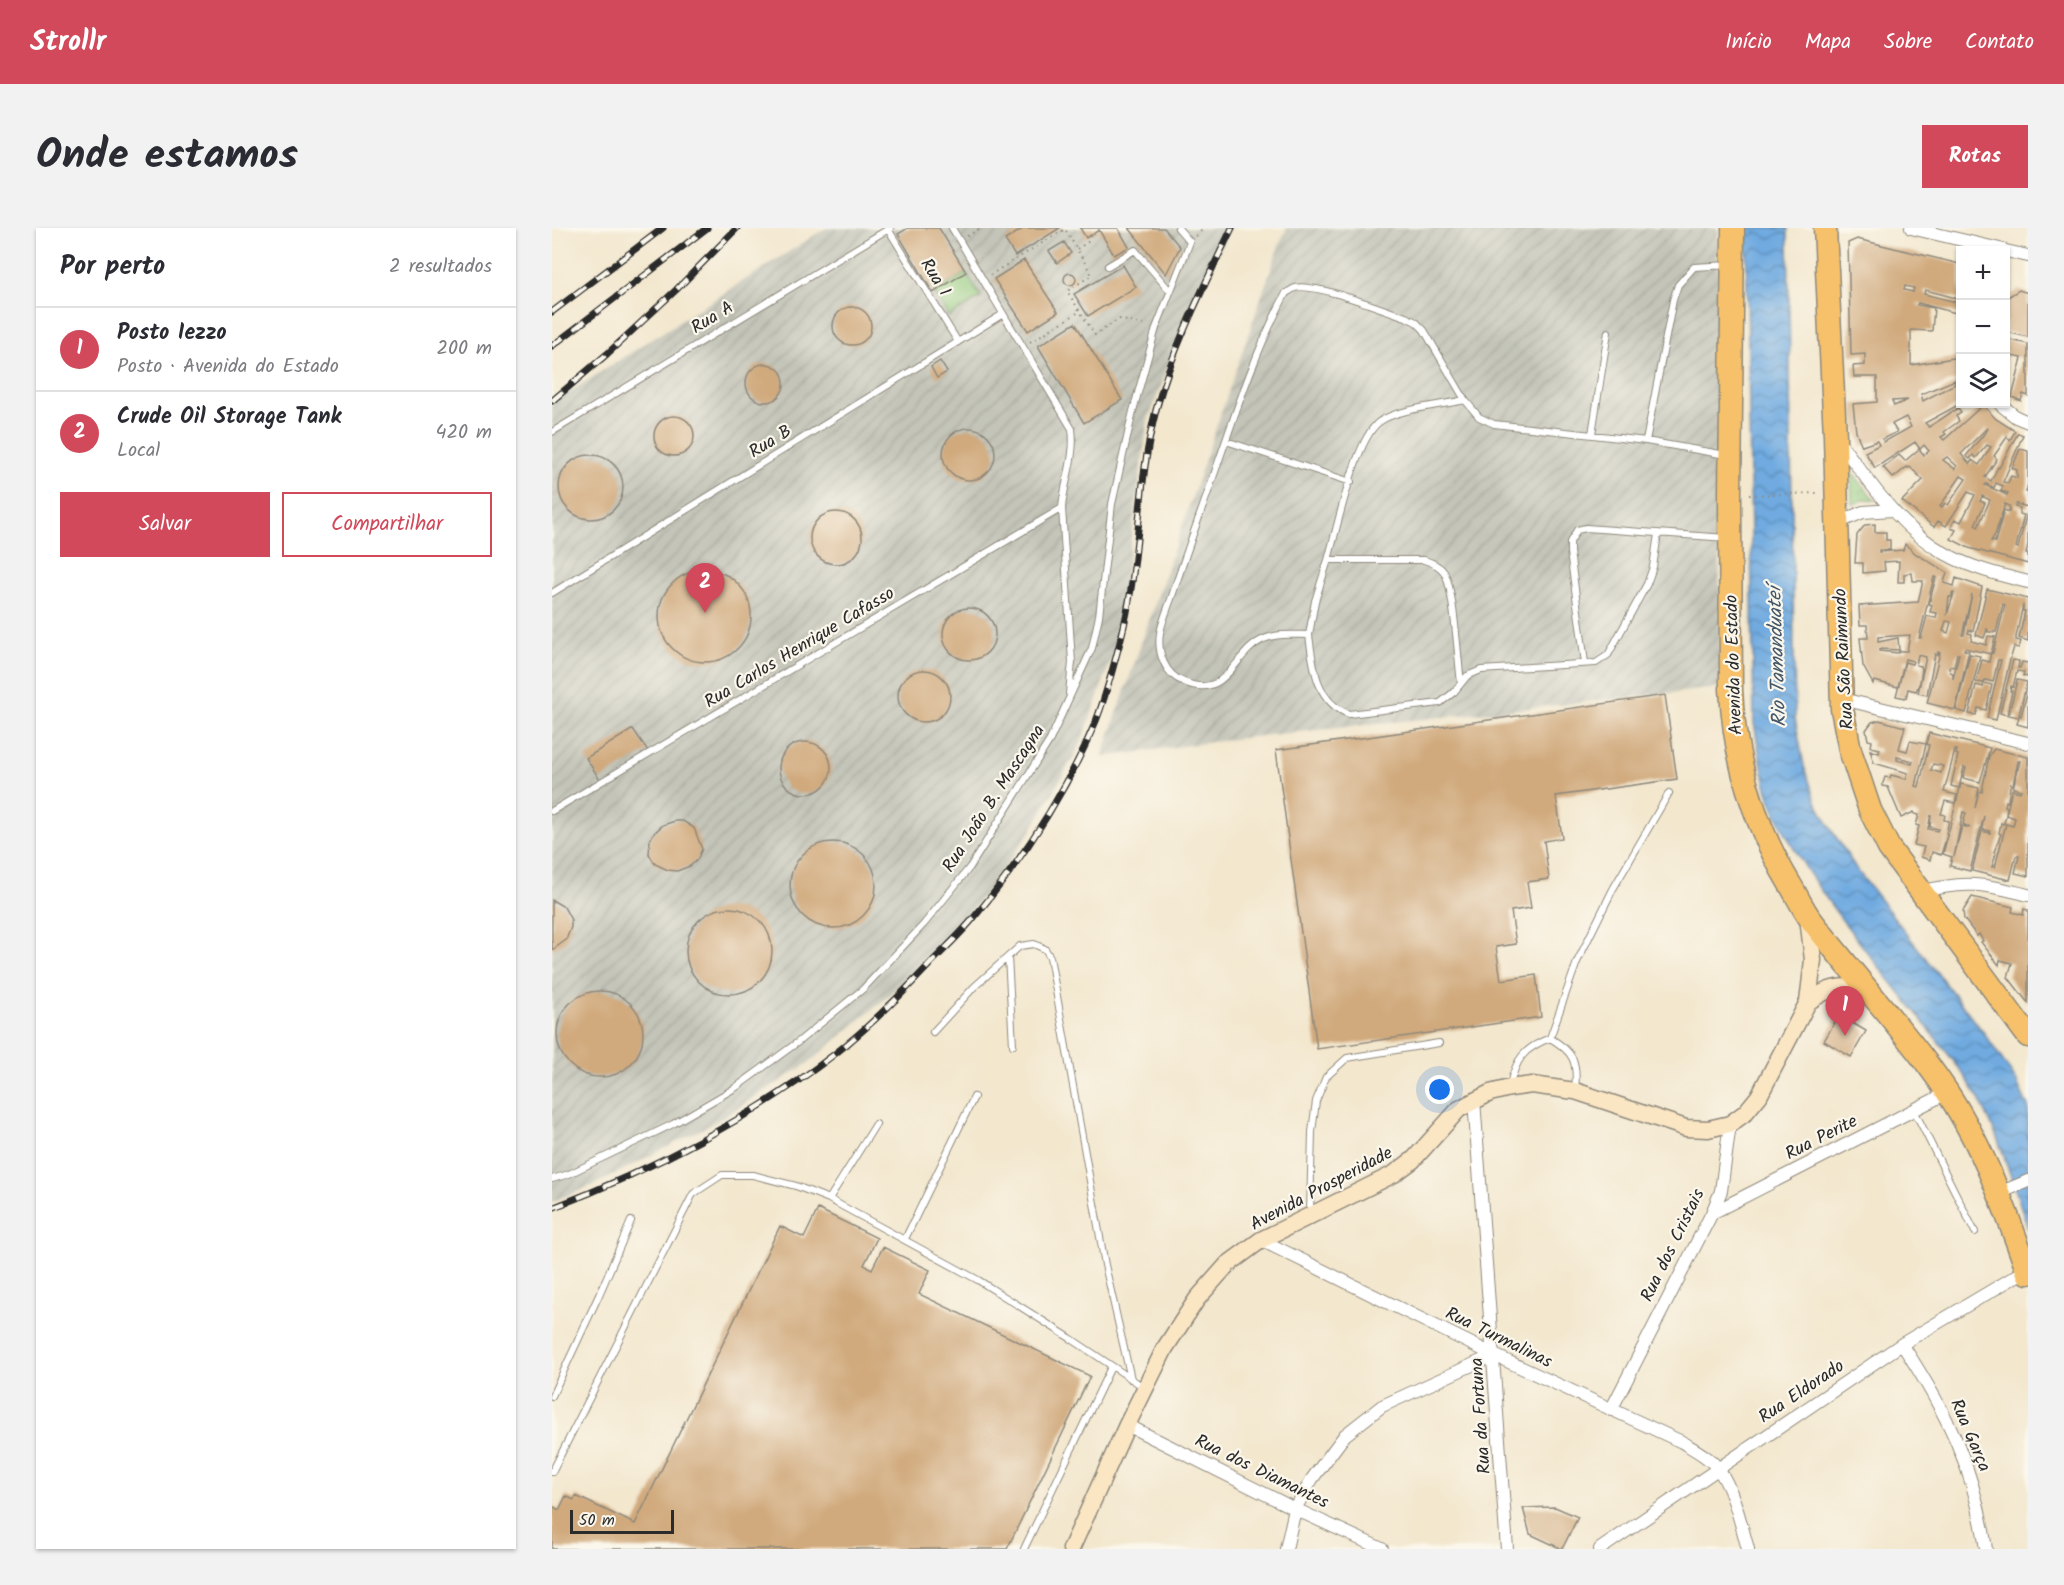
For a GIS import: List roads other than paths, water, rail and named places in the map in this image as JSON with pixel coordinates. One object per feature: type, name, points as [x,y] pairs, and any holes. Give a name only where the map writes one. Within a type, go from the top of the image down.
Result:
[{"type":"highway","name":"Avenida do Estado","points":[[1733,228],[1730,456],[1732,720],[1739,760],[1757,821],[1781,870],[1808,915],[1932,1069],[2006,1190],[2028,1270]]},
{"type":"highway","name":"Rua São Raimundo","points":[[1825,228],[1835,436],[1842,699],[1850,750],[1870,810],[1889,848],[2028,1036]]},
{"type":"main road","points":[[1730,1124],[1745,1113],[1759,1096],[1808,1002],[1814,960],[1808,915]]},
{"type":"main road","points":[[1808,1002],[1824,991],[1836,987],[1866,989]]},
{"type":"main road","name":"Avenida Prosperidade","points":[[1071,1549],[1127,1425],[1138,1384],[1197,1299],[1227,1265],[1261,1240],[1394,1174],[1413,1160],[1459,1109],[1490,1093],[1532,1085],[1575,1091],[1686,1128],[1708,1129],[1730,1124]]},
{"type":"street","points":[[1911,228],[1949,232],[1987,246]]},
{"type":"street","points":[[2010,252],[2028,256]]},
{"type":"street","points":[[2005,408],[2016,417],[2028,422]]},
{"type":"street","points":[[1835,436],[1892,510],[1923,539],[1944,554],[1996,574],[2028,582]]},
{"type":"street","points":[[1837,523],[1863,512],[1892,510]]},
{"type":"street","points":[[1842,699],[2028,743]]},
{"type":"street","points":[[1921,892],[1945,885],[1966,883],[1991,885],[2028,895]]},
{"type":"street","name":"Rua Perite","points":[[1712,1213],[1947,1093]]},
{"type":"street","name":"Rua da Fortuna","points":[[1474,1100],[1507,1549]]},
{"type":"street","name":"Rua dos Cristais","points":[[1611,1410],[1712,1213],[1721,1191],[1730,1124]]},
{"type":"street","points":[[2006,1190],[2028,1181]]},
{"type":"street","name":"Rua Turmalinas","points":[[1261,1240],[1494,1356],[1682,1442],[1702,1454],[1718,1468]]},
{"type":"street","name":"Rua Eldorado","points":[[1600,1549],[1902,1344],[2028,1270]]},
{"type":"street","name":"Rua Garça","points":[[1902,1344],[1951,1425],[1962,1450],[1975,1492],[1986,1549]]},
{"type":"street","points":[[1286,1549],[1295,1509],[1312,1479],[1345,1436],[1382,1406],[1494,1356]]},
{"type":"street","name":"Rua dos Diamantes","points":[[1127,1425],[1295,1509],[1382,1549]]},
{"type":"street","points":[[1718,1468],[1737,1513],[1748,1549]]},
{"type":"lane","points":[[952,228],[1072,429],[1074,441],[1062,508],[1072,662],[1068,697]]},
{"type":"lane","name":"Rua João B. Mascagna","points":[[552,1179],[569,1174],[673,1124],[735,1088],[798,1042],[863,989],[924,924],[970,867],[1050,740],[1092,648],[1099,616],[1112,504],[1133,411],[1156,328],[1190,242],[1178,228]]},
{"type":"lane","name":"Rua I","points":[[889,229],[958,342]]},
{"type":"lane","name":"Rua A","points":[[552,432],[889,229]]},
{"type":"lane","points":[[1108,266],[1135,250],[1170,291]]},
{"type":"lane","points":[[1646,441],[1673,300],[1678,285],[1694,267],[1732,264]]},
{"type":"lane","points":[[1309,635],[1265,639],[1254,645],[1220,682],[1202,687],[1183,682],[1170,673],[1162,663],[1160,634],[1182,563],[1256,362],[1286,293],[1296,288],[1333,293],[1416,322],[1424,330],[1465,400],[1479,417],[1494,424],[1646,441],[1730,456]]},
{"type":"lane","name":"Rua B","points":[[552,593],[1003,314]]},
{"type":"lane","points":[[1592,434],[1608,332]]},
{"type":"lane","points":[[1465,400],[1399,413],[1380,421],[1369,432],[1351,482],[1315,601],[1309,635],[1317,679],[1324,695],[1339,711],[1349,714],[1440,703],[1447,699],[1473,672],[1481,670],[1596,663],[1608,655],[1647,584],[1653,567],[1658,534]]},
{"type":"lane","points":[[1226,441],[1351,482]]},
{"type":"lane","name":"Rua Carlos Henrique Cafasso","points":[[552,811],[1062,508]]},
{"type":"lane","points":[[1585,663],[1570,552],[1573,534],[1577,530],[1586,528],[1730,538]]},
{"type":"lane","points":[[1328,560],[1424,560],[1439,567],[1444,572],[1450,591],[1461,683]]},
{"type":"lane","points":[[1510,1088],[1515,1065],[1522,1055],[1534,1044],[1550,1038],[1577,962],[1613,889],[1669,793]]},
{"type":"lane","points":[[933,1032],[974,987],[1020,946],[1034,944],[1044,949],[1050,957],[1105,1265],[1138,1384]]},
{"type":"lane","points":[[1008,957],[1013,1045]]},
{"type":"lane","points":[[1550,1038],[1565,1047],[1575,1060],[1575,1091]]},
{"type":"lane","points":[[1310,1217],[1312,1132],[1316,1101],[1326,1077],[1347,1058],[1439,1043]]},
{"type":"lane","points":[[905,1239],[974,1097]]},
{"type":"lane","points":[[1914,1110],[1975,1232]]},
{"type":"lane","points":[[829,1199],[876,1124]]},
{"type":"lane","points":[[552,1472],[693,1194],[722,1175],[753,1175],[796,1186],[829,1199],[905,1239],[1024,1307],[1138,1384]]},
{"type":"lane","points":[[552,1396],[631,1221]]},
{"type":"lane","points":[[1024,1549],[1111,1367]]},
{"type":"water","name":"Rio Tamanduateí","points":[[1746,228],[1788,228],[1795,718],[1804,766],[1816,801],[1857,870],[1984,1033],[2016,1080],[2028,1107],[2028,1229],[2001,1148],[1988,1116],[1974,1091],[1946,1051],[1827,900],[1793,847],[1774,809],[1766,785],[1754,723]]},
{"type":"railway","points":[[552,312],[663,228]]},
{"type":"railway","points":[[552,346],[707,228]]},
{"type":"railway","points":[[552,401],[676,290],[737,228]]},
{"type":"railway","points":[[552,1208],[626,1177],[700,1141],[804,1077],[836,1053],[884,1011],[965,928],[1011,870],[1043,822],[1072,772],[1103,702],[1127,613],[1145,468],[1156,410],[1180,340],[1232,228]]},
{"type":"place","name":"Crude Oil Storage Tank","points":[[705,613]]},
{"type":"place","name":"Posto Iezzo","points":[[1845,1036]]}]
